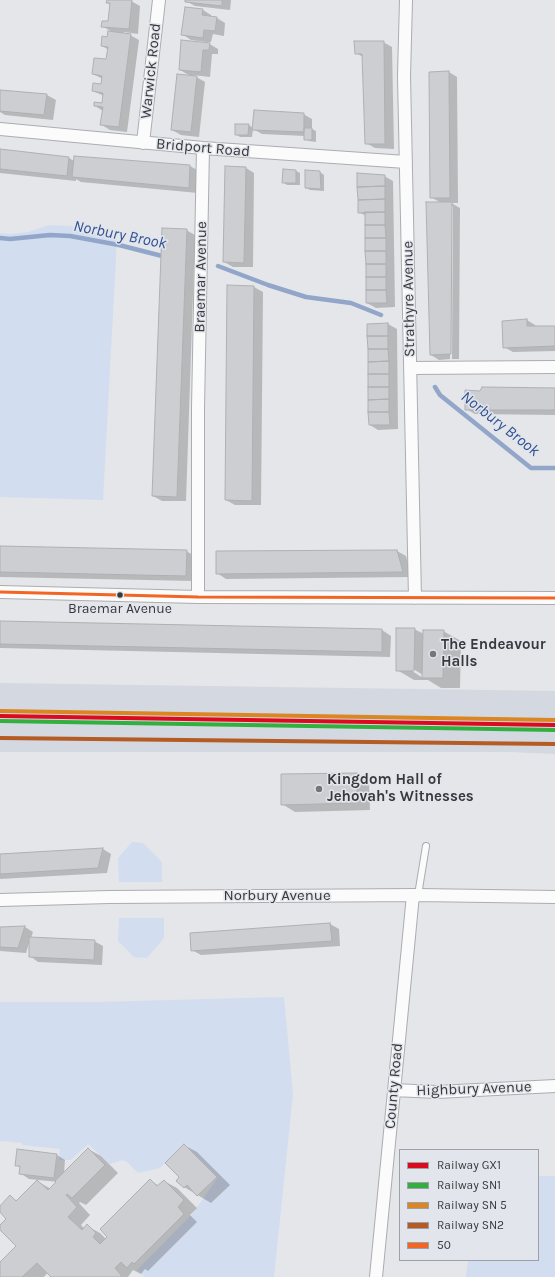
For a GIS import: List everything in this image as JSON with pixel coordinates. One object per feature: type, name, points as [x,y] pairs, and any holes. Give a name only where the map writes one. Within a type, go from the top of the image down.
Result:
[{"type":"street","name":"Warwick Road","points":[[143,143],[159,0]]},
{"type":"street","name":"Strathyre Avenue","points":[[406,0],[404,76],[415,598]]},
{"type":"street","name":"Bridport Road","points":[[0,129],[203,148],[406,162]]},
{"type":"street","name":"Braemar Avenue","points":[[198,598],[198,400],[203,148]]},
{"type":"street","points":[[410,368],[555,367]]},
{"type":"street","points":[[0,592],[198,598],[555,598]]},
{"type":"street","name":"Norbury Avenue","points":[[0,900],[109,897],[416,895],[555,897]]},
{"type":"street","name":"County Road","points":[[376,1277],[394,1090],[416,895]]},
{"type":"street","name":"Highbury Avenue","points":[[394,1090],[437,1092],[555,1086]]},
{"type":"lane","points":[[416,895],[426,846]]},
{"type":"shaded area","points":[[49,225],[71,226],[117,239],[103,500],[0,497],[0,233],[10,234],[28,232]]},
{"type":"shaded area","points":[[0,683],[555,691],[555,754],[510,752],[0,752]]},
{"type":"shaded area","points":[[132,842],[143,843],[162,862],[162,882],[119,882],[118,858]]},
{"type":"shaded area","points":[[119,918],[164,918],[164,938],[147,958],[134,957],[118,941]]},
{"type":"shaded area","points":[[284,997],[293,1094],[274,1277],[145,1277],[137,1270],[193,1213],[218,1177],[184,1143],[160,1168],[138,1173],[127,1162],[122,1160],[110,1164],[88,1144],[71,1160],[59,1160],[60,1149],[0,1141],[0,1002],[97,1002]]},
{"type":"shaded area","points":[[539,1176],[555,1176],[555,1277],[466,1277],[468,1261],[539,1261]]},
{"type":"building","points":[[107,0],[132,0],[129,29],[101,27],[102,21],[108,21],[110,3],[106,3]]},
{"type":"building","points":[[185,0],[222,0],[222,6],[185,2]]},
{"type":"building","points":[[185,7],[203,9],[202,15],[217,17],[215,31],[204,30],[203,38],[181,35]]},
{"type":"building","points":[[108,31],[131,34],[119,127],[100,125],[103,107],[94,106],[94,102],[102,103],[103,93],[92,91],[93,83],[101,84],[102,76],[92,74],[94,58],[106,59],[108,47],[101,46],[102,36],[107,37]]},
{"type":"building","points":[[181,40],[210,43],[209,50],[203,50],[201,72],[179,70]]},
{"type":"building","points":[[354,41],[384,41],[385,144],[365,144],[362,54],[355,54]]},
{"type":"building","points":[[449,71],[450,198],[430,198],[429,72]]},
{"type":"building","points":[[177,74],[197,76],[191,132],[171,130]]},
{"type":"building","points":[[0,90],[47,94],[44,115],[0,111]]},
{"type":"building","points":[[254,110],[304,113],[304,132],[252,130]]},
{"type":"building","points":[[235,124],[249,124],[248,135],[235,135]]},
{"type":"building","points":[[304,128],[312,128],[312,140],[304,140]]},
{"type":"building","points":[[0,149],[69,157],[67,176],[0,169]]},
{"type":"building","points":[[74,156],[190,165],[189,188],[72,177]]},
{"type":"building","points":[[225,166],[246,167],[244,263],[223,262]]},
{"type":"building","points":[[283,169],[296,170],[296,183],[282,183]]},
{"type":"building","points":[[305,170],[320,171],[321,189],[305,188]]},
{"type":"building","points":[[357,173],[385,175],[385,186],[357,187]]},
{"type":"building","points":[[385,186],[385,199],[358,200],[357,187]]},
{"type":"building","points":[[385,199],[385,212],[358,213],[358,200]]},
{"type":"building","points":[[426,202],[452,202],[451,354],[430,355]]},
{"type":"building","points":[[365,212],[385,212],[385,225],[365,225]]},
{"type":"building","points":[[365,225],[385,225],[386,238],[365,238]]},
{"type":"building","points":[[162,228],[187,229],[177,497],[152,496]]},
{"type":"building","points":[[365,238],[386,238],[386,251],[365,251]]},
{"type":"building","points":[[365,251],[386,251],[386,264],[366,264]]},
{"type":"building","points":[[366,264],[386,264],[386,277],[366,277]]},
{"type":"building","points":[[366,277],[386,277],[386,290],[366,290]]},
{"type":"building","points":[[227,285],[254,286],[252,501],[225,500]]},
{"type":"building","points":[[366,290],[386,290],[387,303],[366,303]]},
{"type":"building","points":[[527,319],[527,326],[555,326],[555,346],[503,348],[502,321]]},
{"type":"building","points":[[388,323],[388,336],[367,336],[367,324]]},
{"type":"building","points":[[367,336],[388,336],[388,349],[368,349]]},
{"type":"building","points":[[368,349],[388,349],[389,361],[368,362]]},
{"type":"building","points":[[389,361],[389,374],[368,374],[368,362]]},
{"type":"building","points":[[368,374],[389,374],[389,387],[368,387]]},
{"type":"building","points":[[368,387],[389,387],[389,399],[368,400]]},
{"type":"building","points":[[482,387],[555,388],[555,410],[465,410],[465,390],[480,391]]},
{"type":"building","points":[[389,399],[389,412],[368,412],[368,400]]},
{"type":"building","points":[[368,412],[389,412],[390,425],[369,425]]},
{"type":"building","points":[[0,546],[187,550],[186,576],[0,572]]},
{"type":"building","points":[[397,550],[403,572],[216,574],[216,551]]},
{"type":"building","points":[[0,621],[382,629],[382,652],[0,644]]},
{"type":"building","points":[[396,628],[415,628],[414,671],[396,671]]},
{"type":"building","points":[[423,630],[444,630],[443,678],[422,678]]},
{"type":"building","name":"Kingdom Hall of Jehovah's Witnesses","points":[[357,773],[357,803],[281,805],[281,774]]},
{"type":"building","points":[[103,848],[98,868],[0,874],[0,854]]},
{"type":"building","points":[[330,923],[332,941],[191,951],[190,933]]},
{"type":"building","points":[[25,926],[18,948],[0,947],[0,927]]},
{"type":"building","points":[[29,937],[95,940],[94,960],[29,957]]},
{"type":"building","points":[[184,1144],[217,1177],[197,1196],[187,1185],[184,1188],[176,1181],[179,1177],[165,1163]]},
{"type":"building","points":[[88,1148],[105,1165],[72,1198],[67,1194],[66,1195],[77,1207],[68,1217],[82,1230],[87,1224],[96,1233],[93,1237],[100,1244],[107,1237],[100,1229],[150,1179],[157,1186],[164,1180],[184,1200],[178,1207],[184,1214],[134,1264],[132,1262],[127,1268],[121,1262],[115,1268],[121,1277],[51,1277],[37,1263],[22,1277],[0,1277],[0,1262],[16,1246],[0,1230],[0,1225],[6,1219],[0,1212],[0,1206],[10,1195],[16,1201],[37,1180],[48,1190]]},
{"type":"building","points":[[17,1149],[57,1154],[54,1178],[19,1174],[20,1166],[15,1166]]},
{"type":"waterway","name":"Norbury Brook","points":[[0,238],[10,239],[50,235],[70,236],[119,245],[166,257]]},
{"type":"waterway","name":"Norbury Brook","points":[[218,266],[268,285],[306,297],[351,303],[381,315]]},
{"type":"waterway","name":"Norbury Brook","points":[[435,387],[440,395],[531,468],[555,468]]},
{"type":"rail line","name":"GX1","points":[[0,716],[555,725]]},
{"type":"rail line","name":"SN1","points":[[0,721],[555,730]]},
{"type":"rail line","name":"SN2","points":[[0,738],[555,744]]},
{"type":"transit line","name":"50","points":[[0,592],[198,597],[555,598]]},
{"type":"transit line","points":[[0,711],[555,720]]},
{"type":"place","name":"Braemar Avenue","points":[[120,595]]},
{"type":"place","name":"The Endeavour Halls","points":[[433,654]]},
{"type":"place","name":"Kingdom Hall of Jehovah's Witnesses","points":[[319,789]]}]
